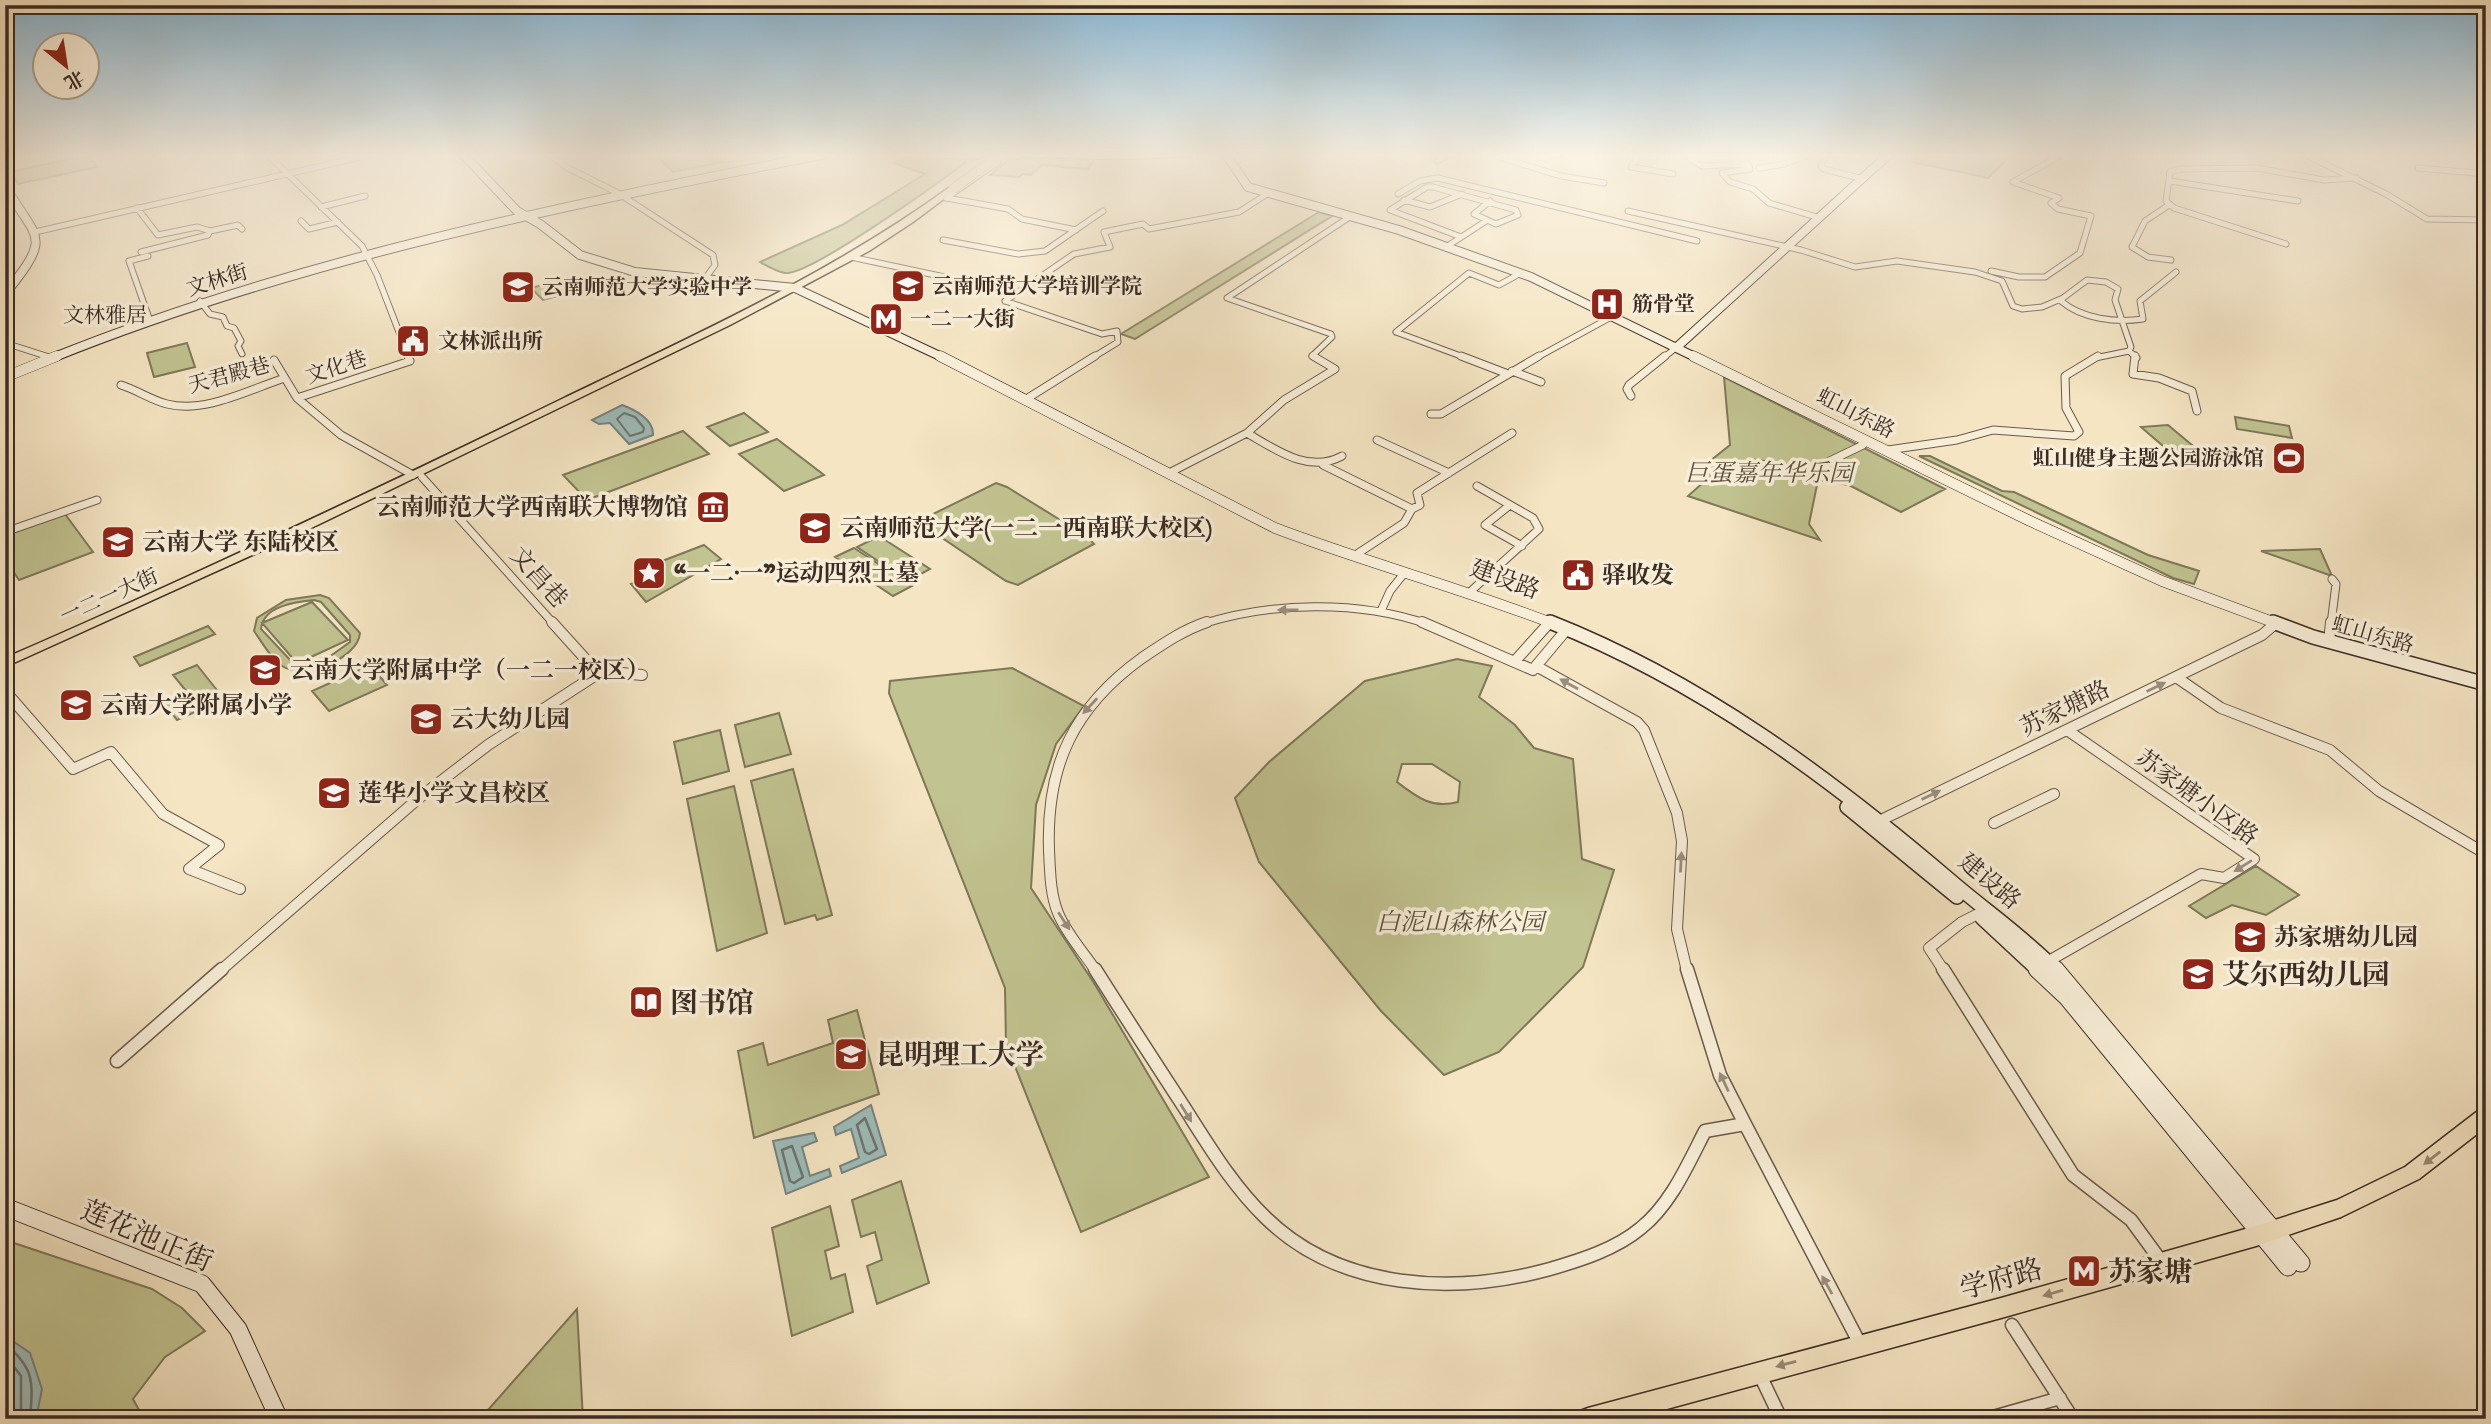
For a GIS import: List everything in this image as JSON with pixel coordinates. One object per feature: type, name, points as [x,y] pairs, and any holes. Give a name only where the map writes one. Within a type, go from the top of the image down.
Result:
[{"type":"main road","name":"一二一大街","points":[[792,289],[901,220]]},
{"type":"main road","name":"一二一大街","points":[[5,663],[134,607],[414,475],[792,289],[851,257],[908,220]]},
{"type":"main road","name":"一二一大街","points":[[5,657],[414,475]]},
{"type":"main road","name":"学府路","points":[[1588,1419],[2001,1308],[2267,1232],[2341,1208],[2390,1186],[2486,1116]]},
{"type":"street","points":[[5,293],[15,282],[35,247],[35,232],[27,220]]},
{"type":"street","points":[[35,232],[84,220]]},
{"type":"street","points":[[147,220],[158,235],[197,227],[210,231],[238,225],[242,229]]},
{"type":"street","name":"文林街","points":[[5,376],[49,357],[201,302],[368,255],[517,220]]},
{"type":"street","name":"建设路","points":[[525,220],[580,255],[635,272],[792,289],[1028,398],[1284,531],[1354,556],[1471,591],[1564,631],[1737,726],[1875,823],[2047,962],[2085,1002],[2267,1232]]},
{"type":"street","name":"建设路","points":[[525,220],[574,257],[613,270],[668,280],[792,289],[870,331],[975,378],[1269,532],[1309,548],[1548,624]]},
{"type":"street","points":[[660,220],[713,255],[715,265],[704,280]]},
{"type":"street","points":[[1029,220],[1076,230]]},
{"type":"street","points":[[943,240],[1018,254],[1031,253],[1045,251],[1090,220]]},
{"type":"street","points":[[1028,398],[1118,342],[1117,331],[1102,334],[1005,300],[1074,254],[1110,247],[1104,232],[1143,224],[1149,229],[1194,220]]},
{"type":"street","points":[[1169,473],[1247,433],[1284,400],[1335,369],[1312,356],[1332,337],[1326,331],[1231,302],[1227,298],[1263,276],[1280,259],[1344,220]]},
{"type":"street","name":"虹山东路","points":[[1365,220],[1521,273],[2125,565],[2275,624],[2329,642],[2486,684]]},
{"type":"street","points":[[1416,220],[1461,237]]},
{"type":"street","points":[[1446,247],[1486,221],[1502,223],[1507,220]]},
{"type":"street","points":[[1612,220],[1697,241]]},
{"type":"street","points":[[1669,220],[1788,248],[1855,267],[1897,261],[1931,264],[1994,277],[2002,281],[2013,306],[2017,309],[2029,309],[2061,301],[2087,280],[2106,282],[2118,289],[2115,300],[2131,348],[2129,351]]},
{"type":"street","points":[[1631,396],[1627,389],[1629,385],[1677,347],[1817,220]]},
{"type":"street","points":[[1931,264],[1960,263],[2019,277],[2045,277],[2080,253],[2090,220]]},
{"type":"street","points":[[2143,220],[2138,227],[2132,247],[2148,257],[2171,260]]},
{"type":"street","points":[[2215,220],[2286,244]]},
{"type":"street","points":[[301,221],[309,229],[338,222],[368,255]]},
{"type":"street","points":[[141,252],[208,235],[210,231]]},
{"type":"street","name":"文化巷","points":[[297,398],[410,361],[368,255]]},
{"type":"street","points":[[148,256],[129,261],[149,320]]},
{"type":"street","points":[[851,257],[982,285]]},
{"type":"street","points":[[2061,301],[2074,312],[2121,321],[2143,319],[2140,301],[2176,272]]},
{"type":"street","points":[[1521,273],[1499,285],[1469,273],[1396,332],[1541,382]]},
{"type":"street","points":[[201,302],[210,314],[223,317],[227,326],[234,328],[242,341],[238,346],[242,354]]},
{"type":"street","points":[[1431,414],[1441,414],[1613,316]]},
{"type":"street","name":"文林街","points":[[5,376],[149,320]]},
{"type":"street","points":[[5,343],[49,357]]},
{"type":"street","points":[[1888,450],[1958,440],[1993,430],[2074,436],[2079,432],[2066,408],[2065,376],[2100,355],[2129,351],[2137,358],[2133,374],[2159,378],[2192,391],[2197,411]]},
{"type":"street","points":[[274,360],[285,378]]},
{"type":"street","name":"天君殿巷","points":[[121,385],[142,391],[162,403],[188,405],[285,378],[297,398]]},
{"type":"street","name":"文化巷","points":[[297,398],[341,435],[414,475]]},
{"type":"street","points":[[1247,433],[1286,454],[1323,465],[1412,509]]},
{"type":"street","points":[[1354,556],[1404,523],[1412,509],[1420,505],[1417,493],[1513,433]]},
{"type":"street","points":[[1377,440],[1449,473]]},
{"type":"street","points":[[1753,463],[1763,461],[1809,471],[1863,445]]},
{"type":"street","points":[[1323,465],[1333,464],[1342,456]]},
{"type":"street","name":"文昌巷","points":[[414,475],[589,663],[602,671]]},
{"type":"street","points":[[1471,591],[1536,533],[1539,526],[1534,518],[1477,486]]},
{"type":"street","points":[[5,532],[97,500]]},
{"type":"street","points":[[1510,505],[1485,525],[1522,545]]},
{"type":"street","points":[[1381,611],[1390,591],[1402,576]]},
{"type":"street","points":[[2329,642],[2336,584],[2332,579]]},
{"type":"street","points":[[1564,631],[1533,670],[1427,625],[1381,611],[1275,610],[1221,618],[1194,626],[1127,669],[1083,712],[1062,756],[1051,805],[1047,844],[1050,882],[1058,913],[1235,1186],[1258,1214],[1329,1261],[1394,1282],[1438,1287],[1485,1285],[1546,1271],[1620,1240],[1648,1222],[1686,1170],[1705,1131],[1745,1124]]},
{"type":"street","points":[[1515,661],[1548,624]]},
{"type":"street","name":"苏家塘路","points":[[1875,823],[2262,635],[2275,624]]},
{"type":"street","points":[[1536,666],[1628,716],[1644,730],[1677,813],[1682,841],[1677,929],[1688,974],[1720,1075],[1860,1344]]},
{"type":"street","points":[[117,1061],[419,798],[488,745],[602,671],[642,675]]},
{"type":"street","points":[[2176,677],[2221,708],[2330,750],[2379,791],[2486,854]]},
{"type":"street","points":[[5,691],[73,769],[111,752],[163,814],[219,845],[189,869],[240,889]]},
{"type":"street","name":"苏家塘小区路","points":[[2047,962],[2201,874],[2224,878],[2254,859],[2067,730]]},
{"type":"street","points":[[1994,823],[2054,794]]},
{"type":"street","name":"建设路","points":[[1982,912],[2067,997],[2295,1265]]},
{"type":"street","points":[[1982,912],[1962,922],[1929,948],[2073,1175],[2131,1220],[2161,1261]]},
{"type":"street","name":"莲花池正街","points":[[5,1207],[202,1284],[218,1298],[235,1320],[279,1419]]},
{"type":"street","points":[[2012,1325],[2073,1419]]},
{"type":"street","points":[[1758,1372],[1781,1419]]},
{"type":"street","points":[[1986,1419],[2060,1398]]},
{"type":"green space","points":[[849,220],[883,220],[846,245],[798,270],[785,273],[760,262]]},
{"type":"green space","points":[[1305,220],[1325,220],[1135,339],[1121,334]]},
{"type":"green space","points":[[564,279],[576,291],[543,300],[531,288]]},
{"type":"green space","points":[[187,343],[195,367],[154,377],[147,353]]},
{"type":"green space","name":"巨蛋嘉年华乐园","points":[[1724,377],[1945,489],[1901,512],[1849,485],[1818,480],[1809,524],[1820,540],[1688,496],[1705,481],[1700,469],[1730,445]]},
{"type":"green space","points":[[744,413],[768,432],[730,446],[707,427]]},
{"type":"green space","points":[[2235,417],[2289,426],[2292,438],[2237,429]]},
{"type":"green space","points":[[2168,425],[2205,456],[2177,458],[2141,427]]},
{"type":"green space","points":[[683,431],[709,454],[587,500],[563,475]]},
{"type":"green space","points":[[777,439],[824,475],[784,491],[739,454]]},
{"type":"green space","points":[[1919,456],[1930,456],[2002,491],[2014,492],[2148,555],[2199,571],[2194,584],[2173,578]]},
{"type":"green space","points":[[996,483],[1007,487],[1086,536],[1094,544],[1018,585],[1006,581],[926,527],[921,520]]},
{"type":"green space","points":[[65,514],[93,552],[19,580],[5,559],[5,535]]},
{"type":"green space","points":[[879,536],[930,569],[908,581],[857,547]]},
{"type":"green space","points":[[704,545],[721,559],[646,602],[631,584],[663,571],[657,563]]},
{"type":"green space","points":[[854,548],[912,586],[893,596],[835,557]]},
{"type":"green space","points":[[2320,549],[2332,576],[2261,551]]},
{"type":"green space","points":[[320,595],[329,598],[360,633],[357,642],[340,659],[316,669],[292,670],[282,666],[270,655],[254,631],[257,618],[286,600]],"holes":[[[314,600],[321,602],[350,635],[350,642],[329,657],[298,663],[348,640],[312,602],[263,623],[267,615],[274,610]],[[262,624],[296,662],[292,662],[261,629]]]},
{"type":"green space","points":[[208,626],[215,634],[140,666],[134,657]]},
{"type":"green space","name":"白泥山森林公园","points":[[1457,659],[1492,666],[1479,697],[1515,725],[1534,748],[1573,759],[1582,859],[1614,870],[1583,967],[1499,1052],[1444,1075],[1381,1011],[1259,862],[1235,798],[1269,762],[1365,681]],"holes":[[[1402,764],[1432,764],[1460,782],[1458,802],[1440,804],[1426,801],[1397,782]]]},
{"type":"green space","points":[[197,665],[224,699],[177,720],[164,703],[187,692],[173,675]]},
{"type":"green space","points":[[370,665],[387,685],[329,711],[312,691]]},
{"type":"green space","points":[[1012,668],[1084,706],[1056,744],[1036,805],[1031,888],[1094,983],[1209,1177],[1081,1232],[1006,1044],[1005,988],[889,693],[890,681]]},
{"type":"green space","points":[[779,713],[791,754],[745,767],[735,725]]},
{"type":"green space","points":[[720,730],[729,771],[683,784],[674,742]]},
{"type":"green space","points":[[793,769],[832,915],[817,920],[815,915],[785,924],[751,781]]},
{"type":"green space","points":[[734,786],[767,933],[717,951],[687,799]]},
{"type":"green space","points":[[2256,866],[2299,895],[2266,915],[2232,905],[2206,918],[2189,906]]},
{"type":"green space","points":[[857,1010],[879,1094],[754,1138],[738,1051],[763,1043],[768,1065],[833,1043],[828,1020]]},
{"type":"green space","points":[[901,1181],[929,1283],[877,1304],[867,1266],[882,1260],[875,1232],[861,1237],[852,1200]]},
{"type":"green space","points":[[830,1206],[839,1246],[825,1251],[831,1279],[845,1274],[853,1312],[792,1336],[772,1228]]},
{"type":"green space","points":[[5,1240],[152,1289],[182,1308],[205,1331],[165,1357],[133,1399],[144,1419],[5,1419]]},
{"type":"green space","points":[[577,1309],[583,1419],[480,1419]]},
{"type":"water","points":[[622,405],[647,420],[653,435],[629,444],[610,423],[599,424],[592,420]]},
{"type":"water","points":[[871,1105],[886,1155],[842,1173],[840,1166],[859,1158],[851,1129],[836,1135],[834,1127]]},
{"type":"water","points":[[814,1133],[817,1141],[802,1147],[810,1176],[829,1169],[831,1176],[786,1194],[773,1141]]},
{"type":"water","points":[[7,1337],[30,1353],[42,1389],[36,1419],[5,1419]]},
{"type":"place","name":"云南师范大学培训学院","points":[[908,286]]},
{"type":"place","name":"云南师范大学实验中学","points":[[518,287]]},
{"type":"place","name":"筋骨堂","points":[[1607,304]]},
{"type":"place","name":"一二一大街","points":[[886,319]]},
{"type":"place","name":"文林派出所","points":[[413,341]]},
{"type":"place","name":"虹山健身主题公园游泳馆","points":[[2289,458]]},
{"type":"place","name":"云南师范大学西南联大博物馆","points":[[713,507]]},
{"type":"place","name":"云南师范大学(一二一西南联大校区)","points":[[815,528]]},
{"type":"place","name":"云南大学 东陆校区","points":[[118,542]]},
{"type":"place","name":"“一二·一”运动四烈士墓","points":[[649,573]]},
{"type":"place","name":"驿收发","points":[[1578,575]]},
{"type":"place","name":"云南大学附属中学（一二一校区）","points":[[265,670]]},
{"type":"place","name":"云南大学附属小学","points":[[76,705]]},
{"type":"place","name":"云大幼儿园","points":[[426,719]]},
{"type":"place","name":"莲华小学文昌校区","points":[[334,793]]},
{"type":"place","name":"苏家塘幼儿园","points":[[2250,937]]},
{"type":"place","name":"艾尔西幼儿园","points":[[2198,974]]},
{"type":"place","name":"图书馆","points":[[646,1002]]},
{"type":"place","name":"昆明理工大学","points":[[851,1054]]},
{"type":"place","name":"苏家塘","points":[[2084,1271]]},
{"type":"district","name":"文林雅居","points":[[105,315]]}]
